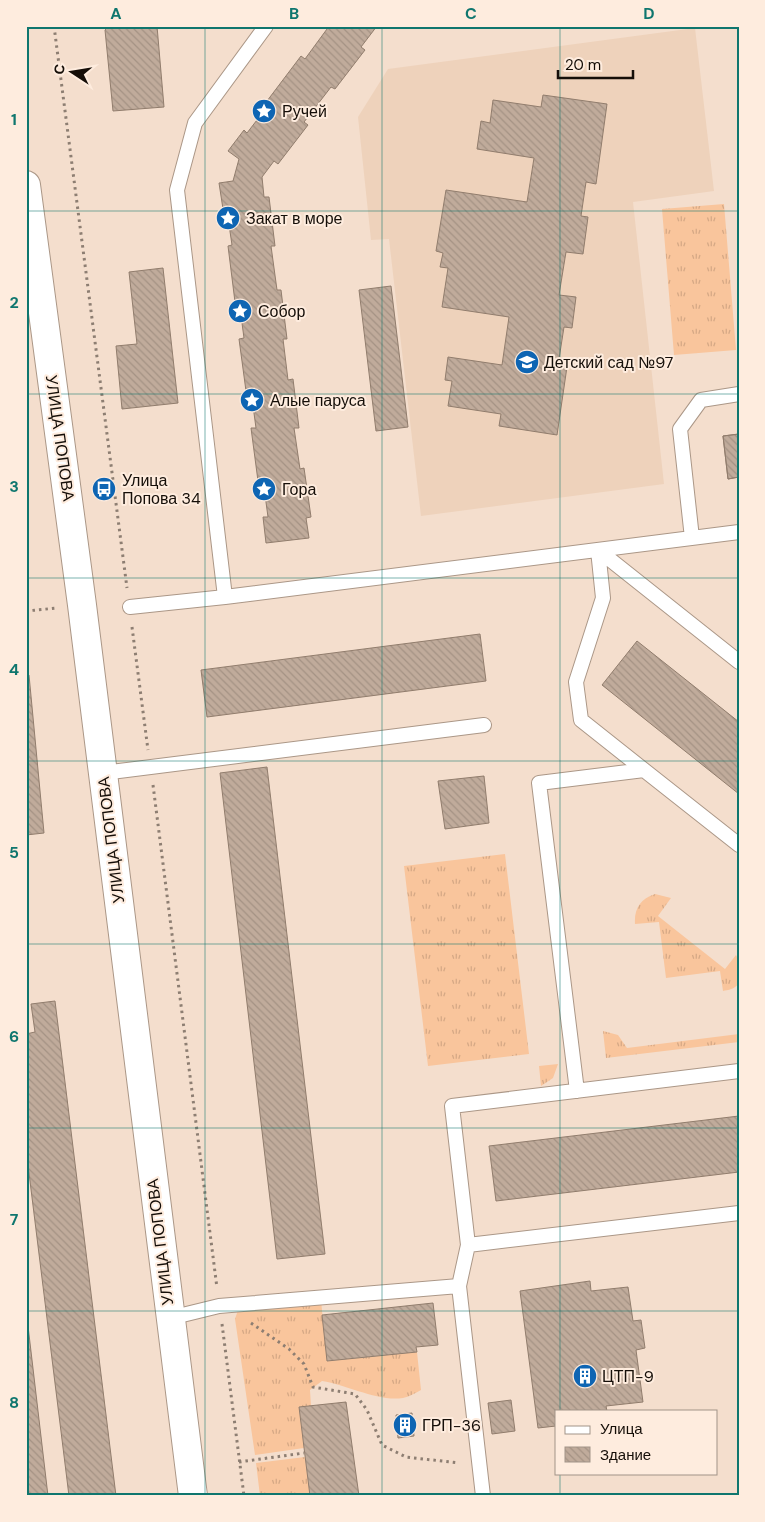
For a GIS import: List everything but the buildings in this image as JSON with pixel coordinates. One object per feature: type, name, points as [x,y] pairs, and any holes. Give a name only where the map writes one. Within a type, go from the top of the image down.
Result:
[{"type":"street","name":"УЛИЦА ПОПОВА","points":[[26,185],[103,773],[192,1496]]},
{"type":"lane","points":[[225,597],[176,190],[195,123],[266,26]]},
{"type":"lane","points":[[692,538],[680,429],[701,400],[739,394]]},
{"type":"lane","points":[[130,607],[225,597],[739,532]]},
{"type":"lane","points":[[598,550],[739,662]]},
{"type":"lane","points":[[598,550],[603,598],[576,682],[581,720],[739,845]]},
{"type":"lane","points":[[103,773],[484,725]]},
{"type":"lane","points":[[577,1091],[540,783],[644,770]]},
{"type":"lane","points":[[483,1496],[459,1286],[468,1245],[452,1106],[739,1071]]},
{"type":"lane","points":[[468,1245],[739,1213]]},
{"type":"lane","points":[[170,1318],[220,1306],[459,1286]]},
{"type":"path","points":[[220,1306],[256,1326],[289,1349],[304,1364],[313,1388],[354,1394],[367,1410],[382,1445],[406,1457],[464,1464]]},
{"type":"path","points":[[240,1462],[304,1453]]},
{"type":"shaded area","name":"Детский сад №97","points":[[695,28],[714,191],[633,202],[664,484],[421,516],[389,239],[371,240],[358,117],[388,69]]},
{"type":"green space","points":[[724,204],[736,350],[674,355],[662,209]]},
{"type":"green space","points":[[505,854],[529,1054],[428,1066],[404,866]]},
{"type":"green space","points":[[655,894],[671,898],[658,916],[725,969],[736,955],[740,974],[737,986],[723,991],[720,971],[666,978],[659,922],[635,924],[639,905],[645,899]]},
{"type":"green space","points":[[603,1031],[618,1035],[627,1048],[739,1034],[739,1042],[606,1058]]},
{"type":"green space","points":[[558,1064],[553,1078],[541,1086],[539,1066]]},
{"type":"green space","points":[[321,1300],[327,1361],[417,1352],[421,1390],[410,1396],[393,1399],[322,1381],[310,1390],[311,1406],[299,1407],[304,1448],[255,1455],[235,1319],[239,1307]]},
{"type":"green space","points":[[305,1457],[310,1496],[260,1496],[256,1463]]},
{"type":"place","name":"Ручей","points":[[264,111]]},
{"type":"place","name":"Закат в море","points":[[228,218]]},
{"type":"place","name":"Собор","points":[[240,311]]},
{"type":"place","name":"Детский сад №97","points":[[527,362]]},
{"type":"place","name":"Алые паруса","points":[[252,400]]},
{"type":"place","name":"Улица Попова 34","points":[[104,489]]},
{"type":"place","name":"Гора","points":[[264,489]]},
{"type":"place","name":"ЦТП-9","points":[[585,1376]]},
{"type":"place","name":"ГРП-36","points":[[405,1425]]}]
